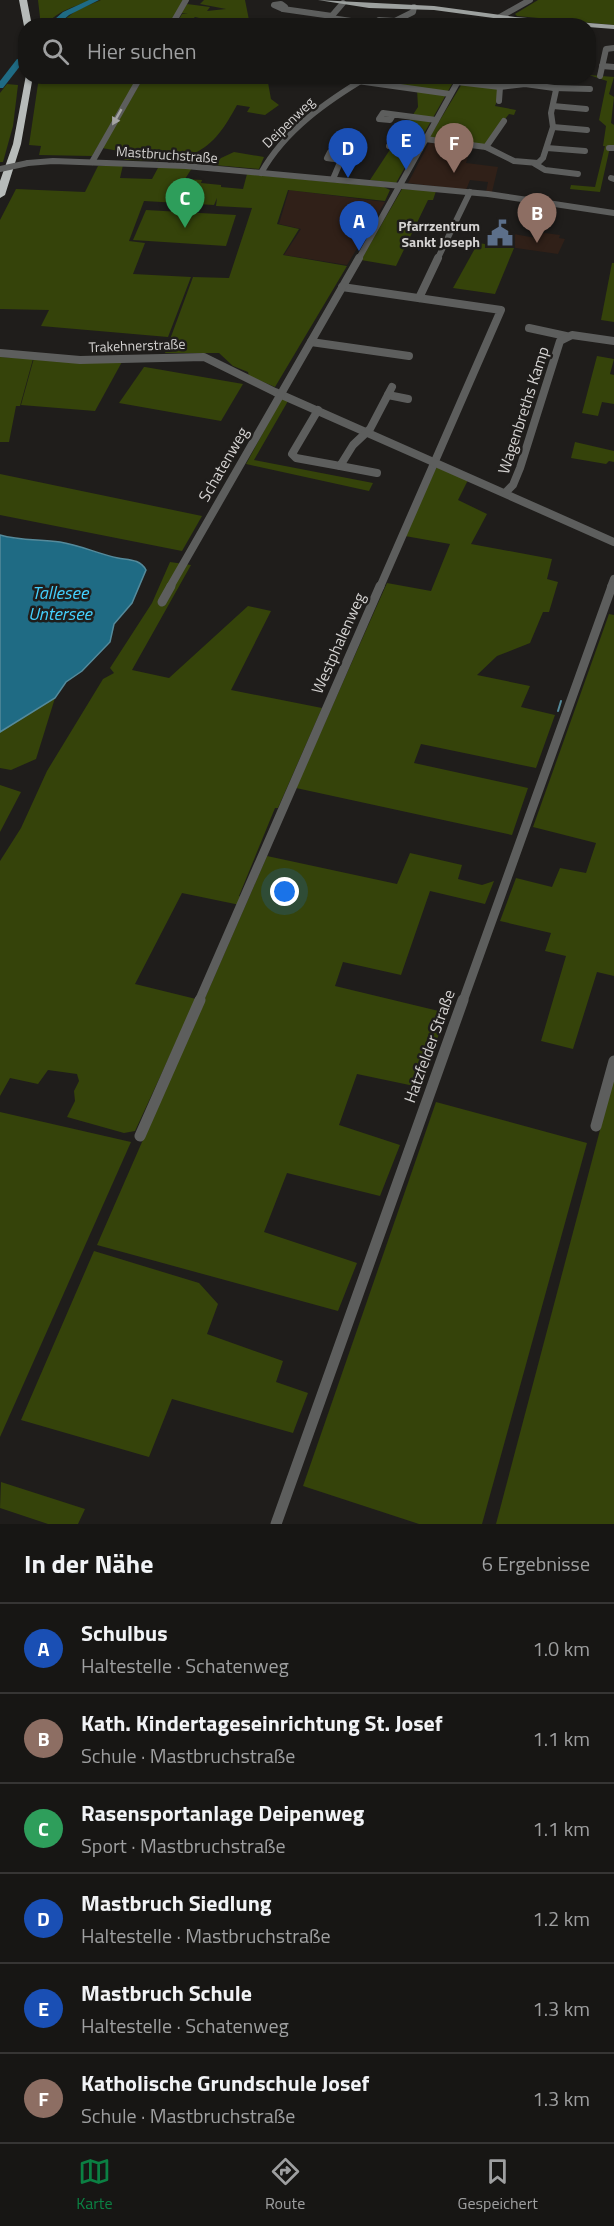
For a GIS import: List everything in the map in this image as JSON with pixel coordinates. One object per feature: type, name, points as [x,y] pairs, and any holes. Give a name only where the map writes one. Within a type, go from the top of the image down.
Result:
[{"type":"highway","points":[[23,0],[26,18]]},
{"type":"highway","points":[[0,195],[17,144],[28,84]]},
{"type":"main road","points":[[321,0],[511,18]]},
{"type":"main road","points":[[596,25],[614,27]]},
{"type":"street","points":[[176,18],[186,0]]},
{"type":"street","points":[[500,17],[530,0]]},
{"type":"street","points":[[331,17],[343,3]]},
{"type":"street","points":[[402,18],[413,12],[414,7]]},
{"type":"street","points":[[283,9],[336,18]]},
{"type":"street","points":[[382,18],[386,15]]},
{"type":"street","points":[[600,76],[606,49],[614,48]]},
{"type":"street","points":[[602,66],[614,67]]},
{"type":"street","points":[[92,159],[136,84]]},
{"type":"street","name":"Deipenweg","points":[[261,173],[273,151],[327,101],[355,84]]},
{"type":"street","points":[[373,84],[450,94]]},
{"type":"street","name":"Schatenweg","points":[[162,602],[456,84]]},
{"type":"street","points":[[485,84],[500,87],[525,84],[590,89]]},
{"type":"street","points":[[499,101],[500,87]]},
{"type":"street","points":[[535,164],[542,161],[553,127],[550,113],[556,90],[554,88]]},
{"type":"street","points":[[553,106],[586,109]]},
{"type":"street","points":[[393,115],[436,120]]},
{"type":"street","points":[[486,147],[504,121]]},
{"type":"street","points":[[553,127],[587,130]]},
{"type":"street","points":[[425,139],[486,147],[514,161],[535,164],[545,170],[579,174]]},
{"type":"street","points":[[389,146],[420,149]]},
{"type":"street","points":[[547,148],[585,152]]},
{"type":"street","name":"Mastbruchstraße","points":[[0,169],[53,160],[92,159],[470,192],[614,213]]},
{"type":"street","points":[[333,179],[341,160]]},
{"type":"street","points":[[419,298],[470,192]]},
{"type":"street","name":"Westphalenweg","points":[[140,1136],[501,310],[342,287]]},
{"type":"street","name":"Wagenbreths Kamp","points":[[529,328],[566,336],[614,341]]},
{"type":"street","name":"Wagenbreths Kamp","points":[[506,492],[513,485],[520,468],[560,341],[566,336]]},
{"type":"street","points":[[311,342],[409,356]]},
{"type":"street","name":"Trakehnerstraße","points":[[0,353],[80,360],[204,357],[281,394],[506,492],[614,542]]},
{"type":"street","points":[[340,466],[353,445],[367,432],[392,387]]},
{"type":"street","points":[[388,395],[408,399]]},
{"type":"street","points":[[318,410],[292,454],[296,458],[377,473]]},
{"type":"street","name":"Hatzfelder Straße","points":[[276,1524],[614,579]]},
{"type":"street","points":[[596,1126],[614,1061]]},
{"type":"shaded area","points":[[429,143],[471,146],[466,163],[498,167],[492,192],[486,192],[488,182],[470,180],[466,190],[408,183]]},
{"type":"shaded area","points":[[289,190],[385,202],[347,265],[284,255],[301,229],[279,224]]},
{"type":"shaded area","points":[[545,233],[560,235],[559,238],[565,239],[558,254],[509,247],[514,234],[536,238]]},
{"type":"green space","points":[[38,0],[91,0],[61,12],[54,18],[40,18]]},
{"type":"green space","points":[[101,0],[184,0],[173,18],[66,18],[77,10]]},
{"type":"green space","points":[[204,0],[245,0],[249,18],[180,18],[182,14],[188,14],[181,13],[187,4],[210,7],[207,11],[226,9],[200,4]]},
{"type":"green space","points":[[538,0],[614,0],[614,25],[596,23],[596,18],[539,18],[515,14]]},
{"type":"green space","points":[[596,76],[614,77],[609,94],[614,97],[611,123],[614,125],[614,147],[610,147],[600,192],[570,189],[571,185],[595,187],[605,146],[603,146],[606,126],[599,120],[607,81]]},
{"type":"green space","points":[[7,84],[18,85],[13,126],[3,162],[0,162],[0,93]]},
{"type":"green space","points":[[38,84],[135,84],[92,156],[39,155],[41,146],[29,145]]},
{"type":"green space","points":[[140,84],[268,84],[271,99],[279,105],[265,115],[247,112],[250,107],[237,105],[219,133],[208,145],[193,154],[189,161],[124,160],[130,153],[102,148]]},
{"type":"green space","points":[[374,84],[452,84],[396,183],[370,180],[418,107],[417,89]]},
{"type":"green space","points":[[462,84],[504,84],[495,106],[516,110],[514,115],[509,114],[485,145],[429,138]]},
{"type":"green space","points":[[234,152],[264,157],[259,169],[214,165],[221,158]]},
{"type":"green space","points":[[123,165],[120,178],[152,179],[159,166],[192,168],[185,179],[202,180],[201,183],[221,185],[221,187],[243,189],[247,174],[384,187],[390,190],[385,201],[288,190],[277,224],[299,229],[283,255],[347,266],[275,387],[249,376],[248,372],[233,366],[219,353],[165,353],[193,277],[229,278],[252,208],[216,206],[217,198],[214,205],[144,201],[129,241],[145,243],[133,274],[191,277],[168,337],[41,326],[49,310],[0,309],[0,220],[16,189],[85,192],[98,166]]},
{"type":"green space","points":[[402,189],[436,191],[433,200],[428,200],[396,266],[361,260]]},
{"type":"green space","points":[[146,210],[236,215],[226,246],[133,240]]},
{"type":"green space","points":[[478,243],[514,248],[495,294],[453,288]]},
{"type":"green space","points":[[612,263],[614,263],[614,322],[601,320]]},
{"type":"green space","points":[[597,356],[614,359],[610,374],[614,375],[614,404],[602,402],[598,416],[582,413]]},
{"type":"green space","points":[[0,357],[33,359],[20,406],[16,406],[9,442],[0,442]]},
{"type":"green space","points":[[34,358],[123,360],[95,411],[21,405]]},
{"type":"green space","points":[[144,367],[243,384],[221,421],[119,403]]},
{"type":"green space","points":[[282,398],[288,401],[254,460],[373,483],[369,491],[246,464]]},
{"type":"green space","points":[[575,442],[614,451],[614,462],[609,461],[606,464],[571,458]]},
{"type":"green space","points":[[437,466],[468,480],[458,500],[487,514],[471,544],[552,559],[547,579],[558,582],[549,612],[543,612],[530,643],[497,656],[477,675],[530,686],[521,707],[555,715],[536,768],[421,744],[414,763],[528,788],[512,835],[296,788],[387,583],[431,591],[450,544],[405,536]]},
{"type":"green space","points":[[0,474],[202,516],[182,551],[0,515]]},
{"type":"green space","points":[[170,562],[191,565],[132,670],[169,678],[248,606],[271,611],[231,690],[322,708],[278,808],[275,808],[239,896],[243,898],[240,905],[182,893],[135,984],[196,999],[135,1131],[124,1133],[67,1117],[75,1101],[74,1091],[79,1081],[77,1074],[48,1070],[38,1084],[10,1078],[0,1096],[0,861],[21,828],[47,771],[103,679],[114,673],[110,668],[152,603]]},
{"type":"green space","points":[[609,614],[614,615],[614,976],[597,972],[573,1049],[541,1041],[566,956],[545,951],[551,933],[500,921],[516,878],[552,887],[560,868],[586,873],[596,843],[533,827]]},
{"type":"green space","points":[[55,698],[36,759],[11,770],[0,768],[0,732]]},
{"type":"green space","points":[[0,785],[21,792],[0,832]]},
{"type":"green space","points":[[410,853],[462,865],[458,879],[482,885],[494,881],[485,904],[430,891],[401,975],[343,962],[335,986],[447,1013],[419,1087],[357,1074],[339,1125],[400,1145],[380,1196],[287,1173],[264,1232],[357,1263],[338,1311],[97,1245],[267,856],[397,884]]},
{"type":"green space","points":[[614,1077],[614,1524],[496,1524]]},
{"type":"green space","points":[[436,1102],[587,1143],[482,1524],[419,1524],[303,1486]]},
{"type":"green space","points":[[0,1112],[131,1142],[0,1437]]},
{"type":"green space","points":[[94,1251],[199,1283],[218,1304],[207,1334],[283,1361],[276,1382],[308,1393],[293,1433],[172,1399],[149,1457],[21,1420]]},
{"type":"green space","points":[[1,1482],[85,1509],[78,1524],[48,1524],[0,1508]]},
{"type":"water","name":"Tallesee Untersee","points":[[0,535],[67,543],[134,561],[144,566],[146,570],[132,603],[114,624],[110,642],[82,671],[66,682],[55,698],[0,732]]},
{"type":"waterway","points":[[60,18],[95,0]]},
{"type":"waterway","points":[[0,86],[18,64]]},
{"type":"waterway","points":[[558,711],[561,701]]},
{"type":"place","name":"Mastbruch Schule","points":[[406,170]]},
{"type":"place","name":"Katholische Grundschule Josef","points":[[454,173]]},
{"type":"place","name":"Mastbruch Siedlung","points":[[348,178]]},
{"type":"place","name":"Rasensportanlage Deipenweg","points":[[185,228]]},
{"type":"place","name":"Pfarrzentrum Sankt Joseph","points":[[500,233]]},
{"type":"place","name":"Kath. Kindertageseinrichtung St. Josef","points":[[537,243]]},
{"type":"place","name":"Schulbus","points":[[359,251]]}]
